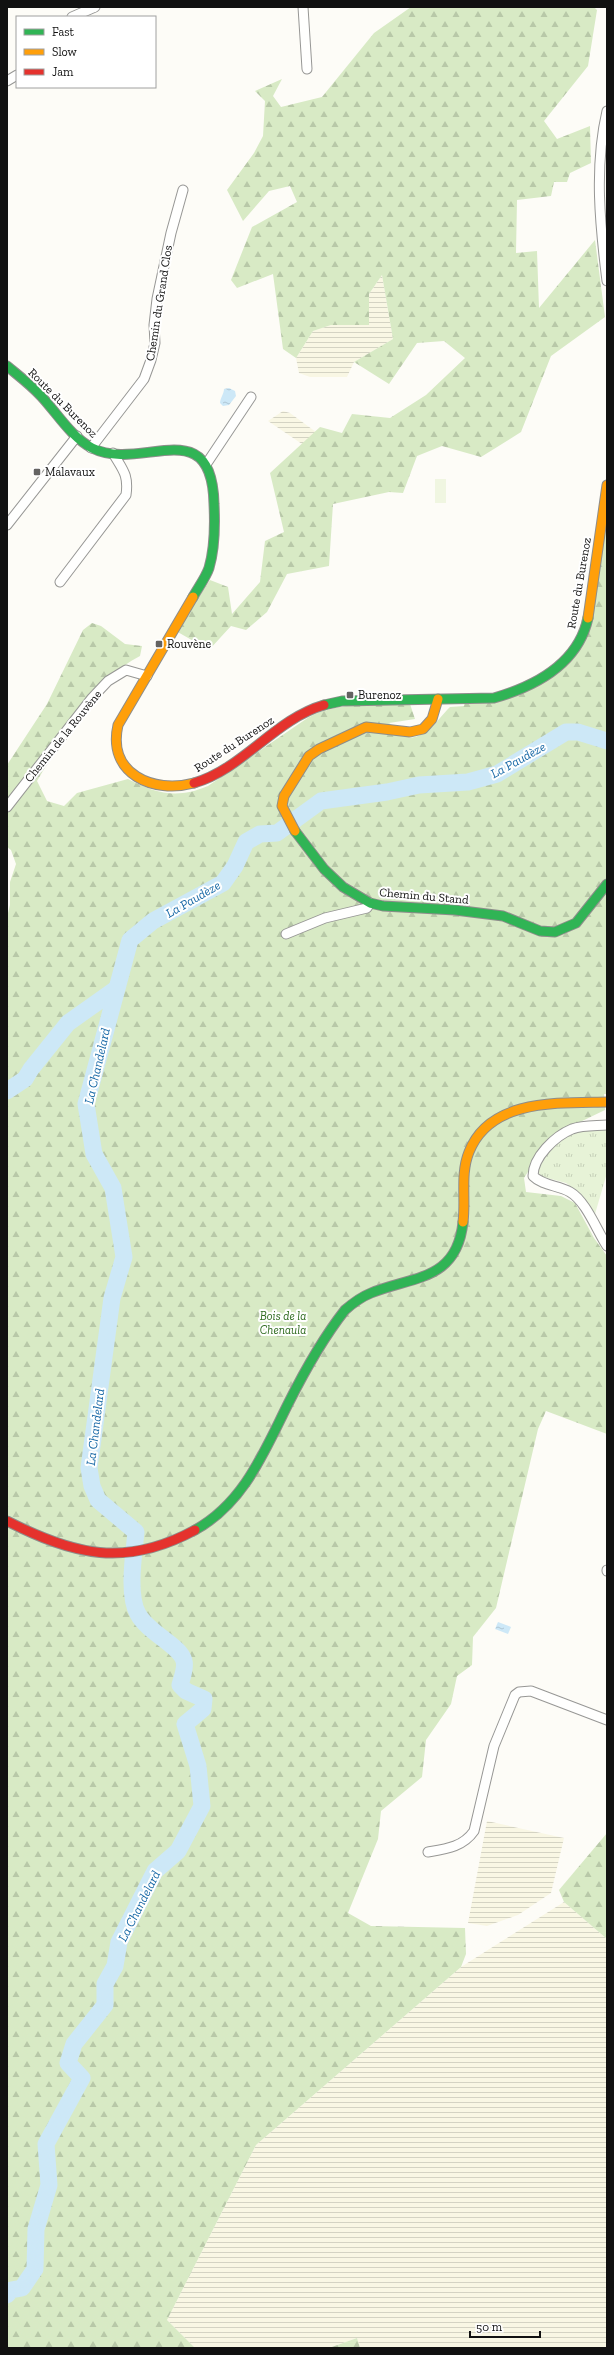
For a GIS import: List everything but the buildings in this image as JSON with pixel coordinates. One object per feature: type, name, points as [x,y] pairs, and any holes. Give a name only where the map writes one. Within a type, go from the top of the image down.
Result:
[{"type":"street","points":[[74,16],[94,7]]},
{"type":"street","points":[[303,7],[307,69]]},
{"type":"street","points":[[7,81],[16,75]]},
{"type":"street","points":[[607,111],[603,130],[599,178],[601,230],[607,281]]},
{"type":"street","name":"Chemin du Grand Clos","points":[[91,448],[144,379],[151,360],[155,343],[154,325],[158,299],[171,233],[183,190]]},
{"type":"street","name":"Route du Burenoz","points":[[7,366],[35,389],[77,436],[91,448],[112,453],[187,452],[202,458],[207,463],[213,483],[213,551],[209,569],[118,725],[114,740],[124,767],[147,783],[162,787],[181,787],[212,776],[293,719],[325,704],[342,701],[494,698],[511,694],[557,667],[576,649],[586,627],[607,485]]},
{"type":"street","points":[[207,463],[251,396]]},
{"type":"street","points":[[7,525],[77,436]]},
{"type":"street","points":[[60,582],[126,494],[128,482],[125,472],[112,453]]},
{"type":"street","name":"Chemin de la Rouvène","points":[[7,807],[63,733],[108,681],[126,670],[147,676]]},
{"type":"street","name":"Chemin du Stand","points":[[438,700],[432,719],[423,729],[410,732],[366,727],[319,749],[309,756],[284,796],[282,806],[284,813],[296,834],[324,869],[343,888],[370,903],[383,906],[455,910],[503,916],[540,931],[555,932],[576,923],[607,884]]},
{"type":"street","points":[[286,934],[325,918],[367,908],[370,903]]},
{"type":"street","points":[[7,1521],[73,1548],[96,1553],[133,1553],[151,1550],[182,1537],[212,1520],[240,1491],[257,1468],[308,1369],[340,1316],[362,1297],[424,1279],[437,1272],[447,1262],[462,1233],[467,1158],[476,1140],[490,1123],[507,1112],[519,1107],[607,1102]]},
{"type":"street","points":[[607,1125],[582,1127],[564,1134],[543,1152],[533,1170],[533,1176],[537,1180],[564,1189],[578,1198],[607,1246]]},
{"type":"street","points":[[428,1852],[453,1847],[465,1842],[474,1831],[494,1746],[515,1695],[520,1692],[531,1691],[607,1720]]},
{"type":"shaded area","points":[[382,275],[393,339],[354,362],[347,377],[310,377],[299,373],[296,358],[313,331],[331,325],[369,325],[369,294]]},
{"type":"shaded area","points":[[283,411],[290,413],[316,432],[302,444],[268,421]]},
{"type":"shaded area","points":[[487,1821],[564,1838],[551,1893],[518,1915],[487,1926],[468,1923]]},
{"type":"shaded area","points":[[564,1902],[607,1939],[607,2348],[360,2348],[357,2338],[329,2348],[195,2348],[167,2320],[256,2145],[461,1967]]},
{"type":"green space","points":[[411,7],[594,7],[597,10],[588,66],[544,121],[557,139],[590,126],[591,163],[570,173],[567,182],[554,182],[551,196],[517,200],[516,253],[537,251],[539,308],[595,240],[605,317],[551,356],[521,432],[481,457],[442,446],[417,456],[403,493],[389,492],[333,504],[329,566],[287,574],[267,612],[246,630],[231,626],[209,650],[176,631],[210,580],[228,587],[232,614],[260,582],[265,541],[284,532],[270,473],[320,427],[342,433],[352,414],[390,418],[426,395],[465,358],[444,341],[417,343],[389,384],[354,362],[393,339],[382,275],[369,294],[369,325],[331,325],[313,331],[296,358],[283,349],[273,274],[237,288],[231,280],[252,227],[297,202],[290,186],[269,191],[243,221],[227,190],[254,153],[263,136],[265,101],[255,91],[282,79],[273,96],[281,107],[322,97],[374,33]]},
{"type":"green space","points":[[435,479],[446,479],[446,503],[435,503]]},
{"type":"green space","name":"Bois de la Chenaula","points":[[607,514],[607,1094],[604,1094],[605,1110],[551,1136],[524,1178],[526,1192],[561,1196],[575,1203],[594,1238],[607,1256],[607,1434],[546,1411],[538,1429],[496,1608],[473,1637],[472,1665],[457,1676],[451,1704],[426,1740],[422,1777],[381,1811],[378,1839],[348,1913],[371,1926],[465,1928],[466,1954],[461,1967],[256,2145],[167,2320],[195,2348],[7,2348],[7,917],[10,905],[10,882],[16,864],[11,850],[7,847],[7,765],[47,704],[83,630],[92,623],[101,626],[125,644],[142,646],[140,656],[122,667],[92,695],[68,728],[37,781],[47,801],[64,806],[77,793],[128,779],[148,788],[167,793],[197,790],[208,786],[309,717],[333,708],[371,704],[410,704],[415,719],[389,723],[410,738],[423,734],[432,727],[450,707],[464,706],[464,703],[498,702],[572,660]]},
{"type":"green space","points":[[586,1129],[607,1129],[607,1173],[595,1214],[581,1194],[566,1183],[536,1175],[544,1158],[554,1145],[568,1135]]},
{"type":"green space","points":[[607,1833],[607,1939],[564,1902],[559,1890]]},
{"type":"green space","points":[[357,2338],[360,2348],[329,2348]]},
{"type":"water","points":[[229,388],[235,391],[236,396],[229,405],[223,406],[220,403],[224,389]]},
{"type":"water","points":[[498,1622],[511,1627],[508,1634],[495,1629]]},
{"type":"waterway","name":"La Chandelard","points":[[7,2295],[11,2290],[22,2288],[35,2269],[36,2229],[49,2185],[46,2144],[82,2078],[68,2063],[74,2044],[105,2005],[105,1984],[115,1966],[119,1942],[155,1871],[178,1851],[202,1806],[198,1766],[185,1724],[203,1709],[204,1699],[186,1691],[180,1685],[184,1673],[184,1661],[182,1655],[149,1627],[138,1614],[135,1606],[132,1585],[136,1532],[98,1500],[92,1486],[89,1468],[112,1298],[124,1257],[113,1188],[94,1154],[86,1104],[130,940],[153,921],[223,883],[235,866],[246,842],[260,834],[277,833],[321,801],[387,792],[419,785],[468,782],[497,774],[566,732],[578,732],[607,741]]},
{"type":"waterway","name":"La Paudèze","points":[[7,1091],[25,1079],[31,1069],[68,1023],[116,989]]},
{"type":"traffic: fast","points":[[7,366],[37,392],[77,438],[92,448],[111,454],[131,454],[171,450],[187,452],[201,459],[210,476],[214,504],[214,536],[209,568],[193,597]]},
{"type":"traffic: fast","points":[[324,705],[342,701],[494,698],[510,693],[540,680],[565,660],[575,648],[583,634],[588,618]]},
{"type":"traffic: fast","points":[[295,831],[324,869],[343,887],[370,903],[383,906],[455,910],[503,916],[540,931],[555,932],[576,923],[607,884]]},
{"type":"traffic: fast","points":[[195,1530],[212,1519],[227,1506],[251,1475],[307,1368],[329,1332],[345,1310],[357,1300],[367,1295],[387,1287],[417,1279],[442,1266],[452,1256],[459,1241],[463,1222]]},
{"type":"traffic: slow","points":[[588,618],[607,485]]},
{"type":"traffic: slow","points":[[193,597],[118,725],[116,742],[119,756],[126,768],[136,776],[149,782],[163,785],[179,786],[194,783]]},
{"type":"traffic: slow","points":[[295,831],[282,806],[284,796],[309,756],[319,749],[366,727],[410,732],[423,729],[432,719],[438,699]]},
{"type":"traffic: slow","points":[[463,1222],[466,1160],[479,1134],[493,1122],[510,1113],[528,1107],[548,1104],[607,1102]]},
{"type":"traffic: jam","points":[[194,783],[212,776],[228,767],[290,721],[306,712],[324,705]]},
{"type":"traffic: jam","points":[[7,1521],[31,1533],[55,1542],[77,1549],[100,1552],[122,1553],[146,1549],[170,1542],[195,1530]]},
{"type":"place","name":"Malavaux","points":[[37,472]]},
{"type":"place","name":"Rouvène","points":[[159,644]]},
{"type":"place","name":"Burenoz","points":[[350,695]]}]
